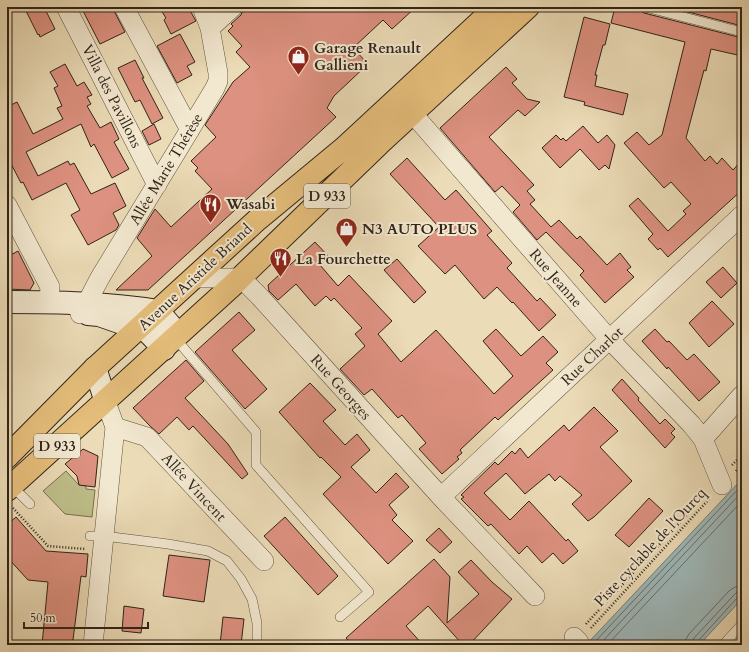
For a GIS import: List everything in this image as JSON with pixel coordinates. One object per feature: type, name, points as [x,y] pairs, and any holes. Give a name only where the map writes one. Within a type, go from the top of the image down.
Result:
[{"type":"main road","name":"Avenue Aristide Briand","points":[[7,457],[95,368],[257,220],[344,148],[496,7]]},
{"type":"main road","name":"Avenue Aristide Briand","points":[[10,494],[106,402],[241,278],[379,144],[528,7]]},
{"type":"main road","points":[[7,302],[49,302],[84,309],[125,324],[142,326],[170,343]]},
{"type":"main road","points":[[7,313],[134,307],[158,311],[170,325],[170,343]]},
{"type":"main road","points":[[95,368],[106,402]]},
{"type":"street","name":"Villa des Pavillons","points":[[66,7],[157,185]]},
{"type":"street","points":[[124,7],[190,130]]},
{"type":"street","name":"Allée Marie Thérèse","points":[[84,309],[95,285],[157,185],[218,81],[210,28],[202,7]]},
{"type":"street","points":[[210,28],[233,7]]},
{"type":"street","name":"Rue Jeanne","points":[[413,114],[610,340],[691,424],[702,439],[721,482]]},
{"type":"street","points":[[7,205],[50,287],[49,302]]},
{"type":"street","name":"Rue Charlot","points":[[441,497],[742,215]]},
{"type":"street","points":[[194,278],[241,278]]},
{"type":"street","name":"Rue Georges","points":[[241,278],[260,297],[441,497],[535,596]]},
{"type":"street","points":[[702,439],[742,395]]},
{"type":"street","points":[[93,645],[99,541],[115,427],[106,402]]},
{"type":"street","name":"Allée Vincent","points":[[115,427],[147,437],[264,562]]},
{"type":"lane","points":[[645,7],[742,32]]},
{"type":"lane","points":[[170,343],[256,432],[256,465],[368,592],[340,617]]},
{"type":"lane","points":[[10,494],[30,504]]},
{"type":"lane","points":[[99,541],[168,544],[208,551],[228,561],[241,579],[252,599],[257,623],[257,645]]},
{"type":"lane","points":[[723,645],[742,624]]},
{"type":"path","points":[[721,482],[742,455]]},
{"type":"path","name":"Piste cyclable de l'Ourcq","points":[[721,482],[576,639],[721,482],[742,464]]},
{"type":"path","points":[[10,494],[48,546],[99,541]]},
{"type":"green space","points":[[66,471],[79,485],[86,486],[86,489],[95,490],[92,517],[65,514],[43,491]]},
{"type":"water","points":[[742,479],[742,599],[699,645],[586,645]]},
{"type":"building","points":[[24,7],[44,7],[55,29],[40,37]]},
{"type":"building","points":[[81,7],[112,7],[125,32],[100,44]]},
{"type":"building","points":[[159,7],[188,7],[196,21],[171,34],[164,20],[166,18]]},
{"type":"building","points":[[244,7],[416,7],[392,29],[383,20],[353,48],[368,64],[334,96],[327,108],[336,117],[148,290],[116,290],[152,256],[137,238],[155,209],[171,227],[212,189],[195,171],[198,168],[191,161],[216,137],[205,125],[233,82],[250,67],[236,52],[242,46],[228,31],[233,26],[231,24],[241,15]]},
{"type":"building","points":[[615,7],[639,7],[644,13],[742,38],[742,56],[711,49],[686,138],[705,161],[710,156],[717,164],[722,158],[733,170],[742,160],[742,190],[668,257],[660,248],[658,250],[648,239],[653,234],[629,206],[638,198],[668,231],[686,214],[683,211],[691,204],[671,182],[664,188],[624,143],[637,132],[649,145],[662,135],[685,42],[611,23]]},
{"type":"building","points":[[669,7],[725,7],[742,11],[742,26]]},
{"type":"building","points":[[584,17],[610,24],[595,75],[597,75],[595,86],[628,94],[623,115],[584,105],[585,102],[564,97]]},
{"type":"building","points":[[180,34],[195,62],[187,66],[192,75],[177,83],[157,46]]},
{"type":"building","points":[[135,60],[144,78],[142,78],[163,118],[152,124],[140,100],[135,102],[118,68]]},
{"type":"building","points":[[65,64],[77,86],[84,82],[92,95],[87,97],[91,104],[87,106],[100,128],[111,122],[119,139],[114,142],[129,169],[112,178],[94,144],[91,147],[81,124],[26,152],[38,176],[68,161],[70,165],[74,163],[91,194],[115,183],[126,206],[113,213],[119,225],[116,230],[88,245],[71,215],[80,210],[66,183],[32,200],[7,156],[7,143],[12,140],[7,130],[7,107],[17,102],[33,134],[63,119],[57,108],[62,106],[54,88],[58,86],[50,72]]},
{"type":"building","points":[[506,67],[517,79],[512,83],[527,99],[540,102],[525,116],[518,110],[489,137],[534,185],[527,191],[535,200],[530,204],[551,227],[559,220],[577,239],[580,236],[607,265],[620,253],[631,267],[627,270],[634,277],[605,303],[580,275],[584,271],[546,232],[537,240],[513,212],[520,205],[502,186],[495,192],[440,128]]},
{"type":"building","points":[[154,124],[161,139],[149,145],[142,131]]},
{"type":"building","points":[[583,126],[598,143],[607,135],[615,145],[609,169],[605,165],[599,170],[580,149],[560,168],[542,148],[556,135],[561,140],[563,138],[566,141]]},
{"type":"building","points":[[407,158],[445,200],[456,190],[492,231],[487,235],[512,263],[507,268],[537,301],[540,298],[556,315],[539,331],[513,302],[512,303],[497,287],[484,299],[455,265],[445,274],[418,246],[439,227],[390,174]]},
{"type":"building","points":[[315,242],[329,257],[320,265],[338,286],[349,275],[392,321],[378,334],[401,362],[436,330],[494,394],[513,376],[483,341],[496,329],[521,356],[543,336],[558,352],[546,363],[553,370],[498,420],[495,417],[460,450],[462,453],[457,457],[459,459],[442,474],[419,449],[426,443],[402,415],[398,418],[372,389],[364,395],[340,369],[365,346],[355,334],[362,328],[334,298],[331,301],[326,296],[315,306],[296,284],[278,300],[269,291],[268,285]]},
{"type":"building","points":[[18,251],[34,283],[30,290],[7,289],[7,257]]},
{"type":"building","points":[[397,259],[426,292],[414,303],[384,270]]},
{"type":"building","points":[[723,267],[737,283],[721,298],[706,282]]},
{"type":"building","points":[[712,301],[734,324],[709,347],[689,323]]},
{"type":"building","points":[[239,312],[255,330],[232,350],[267,389],[245,409],[195,352]]},
{"type":"building","points":[[655,329],[687,360],[694,354],[720,382],[699,401],[642,341]]},
{"type":"building","points":[[186,360],[204,381],[185,398],[228,444],[248,474],[242,479],[193,426],[189,430],[177,417],[159,434],[133,408]]},
{"type":"building","points":[[622,379],[639,398],[638,400],[660,424],[665,419],[675,429],[671,433],[675,437],[665,448],[612,390]]},
{"type":"building","points":[[310,383],[336,410],[323,421],[345,445],[357,434],[370,450],[351,467],[376,493],[396,473],[409,487],[389,505],[397,515],[392,520],[413,541],[388,564],[323,494],[341,477],[321,457],[320,458],[279,412]]},
{"type":"building","points":[[594,407],[618,431],[600,447],[632,481],[588,521],[572,504],[582,495],[560,476],[555,481],[549,474],[525,494],[506,473],[484,493],[510,520],[529,501],[566,541],[568,539],[578,551],[563,564],[553,553],[542,563],[527,546],[519,554],[491,524],[488,526],[461,499],[464,497],[461,495],[495,462],[498,465],[512,451],[515,454],[520,448],[528,458],[564,425],[569,431]]},
{"type":"building","points":[[83,449],[98,456],[95,487],[79,485],[77,476],[65,464]]},
{"type":"building","points":[[649,498],[663,511],[629,547],[615,535]]},
{"type":"building","points":[[16,517],[46,551],[88,554],[86,577],[81,576],[72,645],[42,645],[48,582],[28,580],[7,557],[7,525]]},
{"type":"building","points":[[285,517],[338,576],[318,595],[264,536]]},
{"type":"building","points":[[439,528],[452,542],[440,553],[426,540]]},
{"type":"building","points":[[169,555],[210,560],[204,602],[163,596]]},
{"type":"building","points":[[434,559],[450,577],[447,623],[479,594],[458,572],[471,560],[492,582],[512,599],[469,645],[463,645],[428,606],[406,626],[423,645],[352,645],[346,638]]},
{"type":"building","points":[[124,606],[144,609],[141,633],[122,631]]},
{"type":"building","points":[[223,617],[244,619],[241,645],[220,645]]},
{"type":"place","name":"Garage Renault Gallieni","points":[[298,76]]},
{"type":"place","name":"Wasabi","points":[[211,224]]},
{"type":"place","name":"N3 AUTO PLUS","points":[[347,248]]},
{"type":"place","name":"La Fourchette","points":[[280,278]]}]
